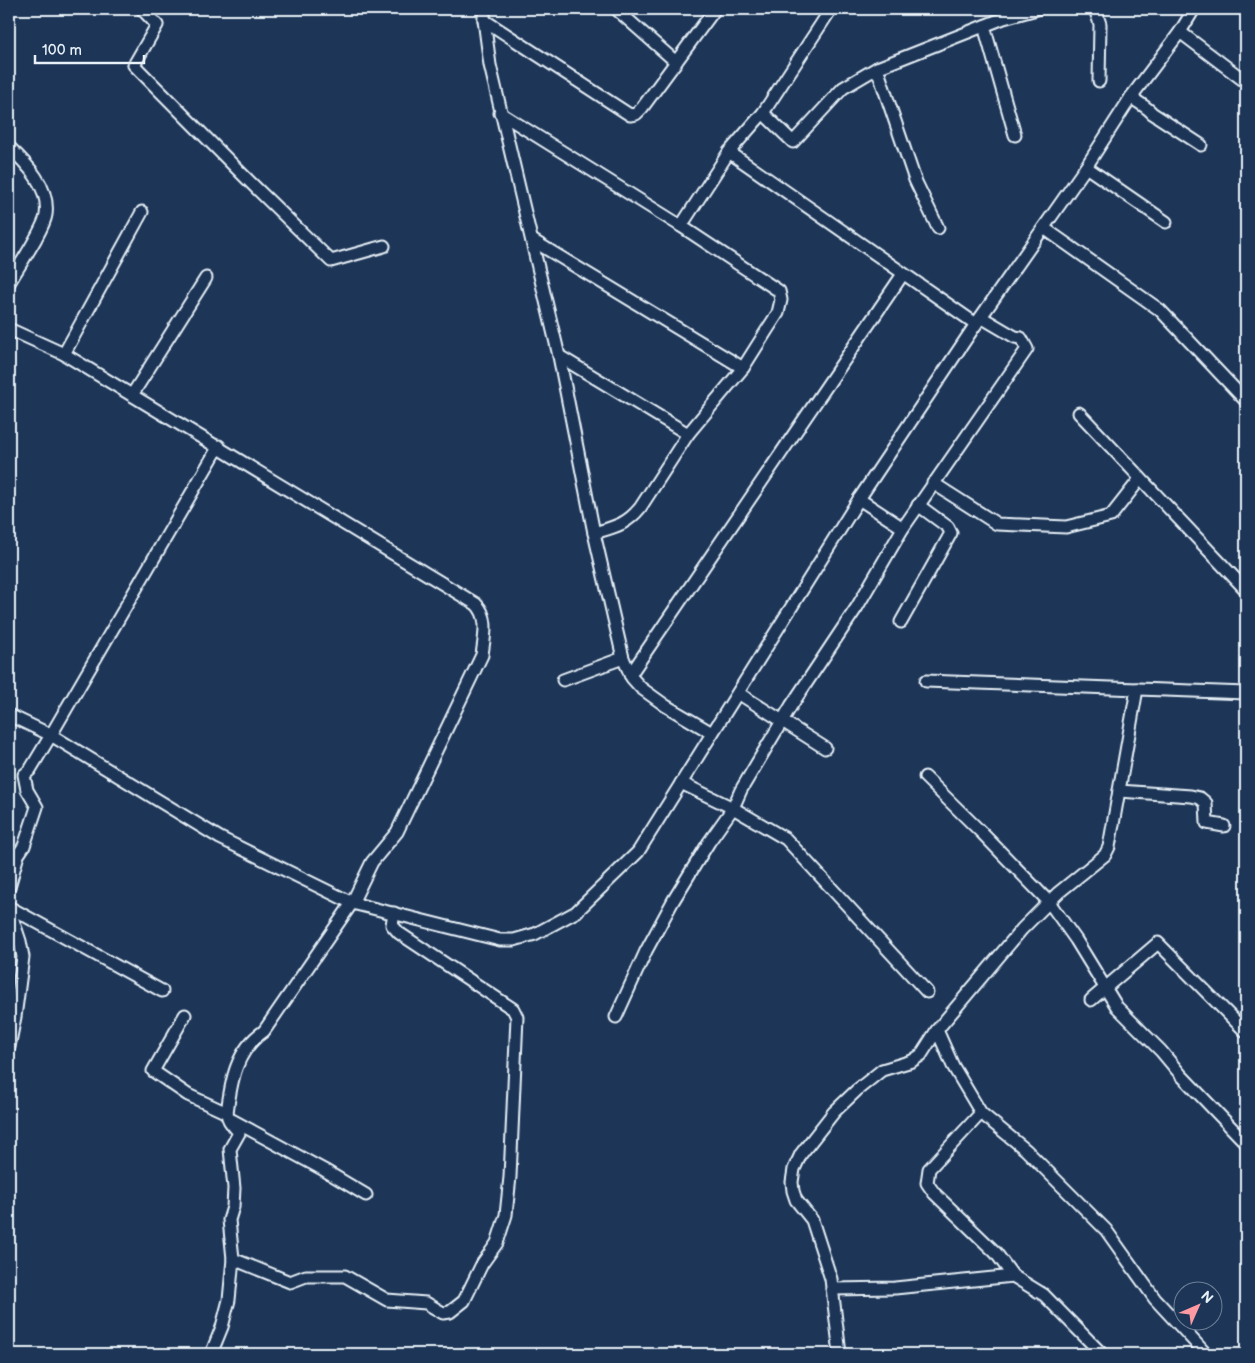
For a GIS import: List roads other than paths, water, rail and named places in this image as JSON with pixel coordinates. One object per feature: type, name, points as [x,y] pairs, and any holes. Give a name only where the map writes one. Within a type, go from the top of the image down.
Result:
[{"type":"street","points":[[142,9],[157,25],[134,65],[250,182],[332,261],[384,246]]},
{"type":"street","points":[[616,9],[676,62]]},
{"type":"street","points":[[484,14],[630,115],[636,114],[642,108],[716,9]]},
{"type":"street","points":[[681,226],[729,152],[763,113],[831,9]]},
{"type":"street","points":[[763,113],[792,142],[843,88],[878,68],[1004,18],[1033,9]]},
{"type":"street","points":[[1095,9],[1100,24],[1099,81]]},
{"type":"street","points":[[9,715],[51,735],[220,838],[352,903],[500,940],[514,940],[535,934],[576,912],[638,852],[859,499],[1086,167],[1131,97],[1180,32],[1194,9]]},
{"type":"street","points":[[484,14],[490,65],[500,113],[559,356],[594,533],[624,658],[630,675],[651,696],[712,733]]},
{"type":"street","points":[[984,26],[1015,135]]},
{"type":"street","points":[[1180,32],[1246,82]]},
{"type":"street","points":[[878,68],[915,180],[938,228]]},
{"type":"street","points":[[1131,97],[1144,108],[1149,109],[1152,113],[1201,145]]},
{"type":"street","points":[[500,113],[681,226],[779,291],[781,300],[778,313],[743,368],[688,434],[631,518],[623,524],[594,533]]},
{"type":"street","points":[[9,147],[34,174],[40,185],[46,206],[44,222],[9,283]]},
{"type":"street","points":[[616,1017],[646,951],[674,901],[709,842],[733,808],[741,790],[783,720],[832,642],[857,607],[918,505],[1027,349],[1021,338],[979,321],[903,274],[729,152]]},
{"type":"street","points":[[1086,167],[1166,222]]},
{"type":"street","points":[[64,354],[142,212]]},
{"type":"street","points":[[1044,228],[1160,310],[1246,401]]},
{"type":"street","points":[[532,240],[743,368]]},
{"type":"street","points":[[630,675],[903,274]]},
{"type":"street","points":[[132,395],[206,278]]},
{"type":"street","points":[[9,329],[64,354],[219,446],[476,604],[482,610],[484,616],[485,627],[482,655],[478,665],[397,832],[372,862],[352,903],[264,1031],[246,1047],[234,1071],[227,1115],[231,1125],[239,1133],[230,1150],[234,1178],[233,1207],[229,1220],[233,1259],[229,1300],[222,1327],[211,1354]]},
{"type":"street","points":[[559,356],[688,434]]},
{"type":"street","points":[[1078,412],[1246,590]]},
{"type":"street","points":[[9,887],[18,855],[24,846],[37,806],[27,790],[24,774],[30,770],[51,735],[219,446]]},
{"type":"street","points":[[933,483],[997,524],[1066,527],[1111,516],[1140,479]]},
{"type":"street","points":[[859,499],[903,528]]},
{"type":"street","points":[[901,622],[951,533],[948,527],[918,505]]},
{"type":"street","points":[[563,680],[624,658]]},
{"type":"street","points":[[926,681],[1246,693]]},
{"type":"street","points":[[840,1354],[831,1279],[812,1220],[796,1200],[792,1191],[794,1169],[801,1154],[834,1112],[882,1070],[912,1061],[921,1055],[937,1030],[1022,929],[1049,902],[1105,855],[1120,791],[1137,689]]},
{"type":"street","points":[[738,692],[825,748]]},
{"type":"street","points":[[925,777],[1049,902],[1076,940],[1116,1007],[1161,1051],[1181,1075],[1246,1143]]},
{"type":"street","points":[[680,783],[733,808],[786,839],[927,992]]},
{"type":"street","points":[[1120,791],[1200,798],[1206,803],[1207,823],[1224,826]]},
{"type":"street","points":[[9,907],[162,991]]},
{"type":"street","points":[[9,907],[23,950],[15,1017],[9,1046]]},
{"type":"street","points":[[233,1259],[290,1282],[306,1276],[345,1276],[387,1300],[426,1304],[443,1313],[447,1313],[454,1310],[464,1301],[482,1264],[497,1243],[506,1215],[510,1177],[516,1014],[513,1010],[399,933],[392,925],[394,913]]},
{"type":"street","points":[[1091,1000],[1158,944],[1246,1032]]},
{"type":"street","points":[[185,1014],[153,1071],[188,1094],[366,1195]]},
{"type":"street","points":[[937,1030],[953,1066],[981,1113],[1026,1150],[1106,1230],[1155,1299],[1206,1354]]},
{"type":"street","points":[[981,1113],[929,1169],[927,1183],[934,1193],[996,1253],[1013,1276],[1044,1295],[1102,1354]]},
{"type":"street","points":[[832,1290],[895,1288],[1013,1276]]}]
